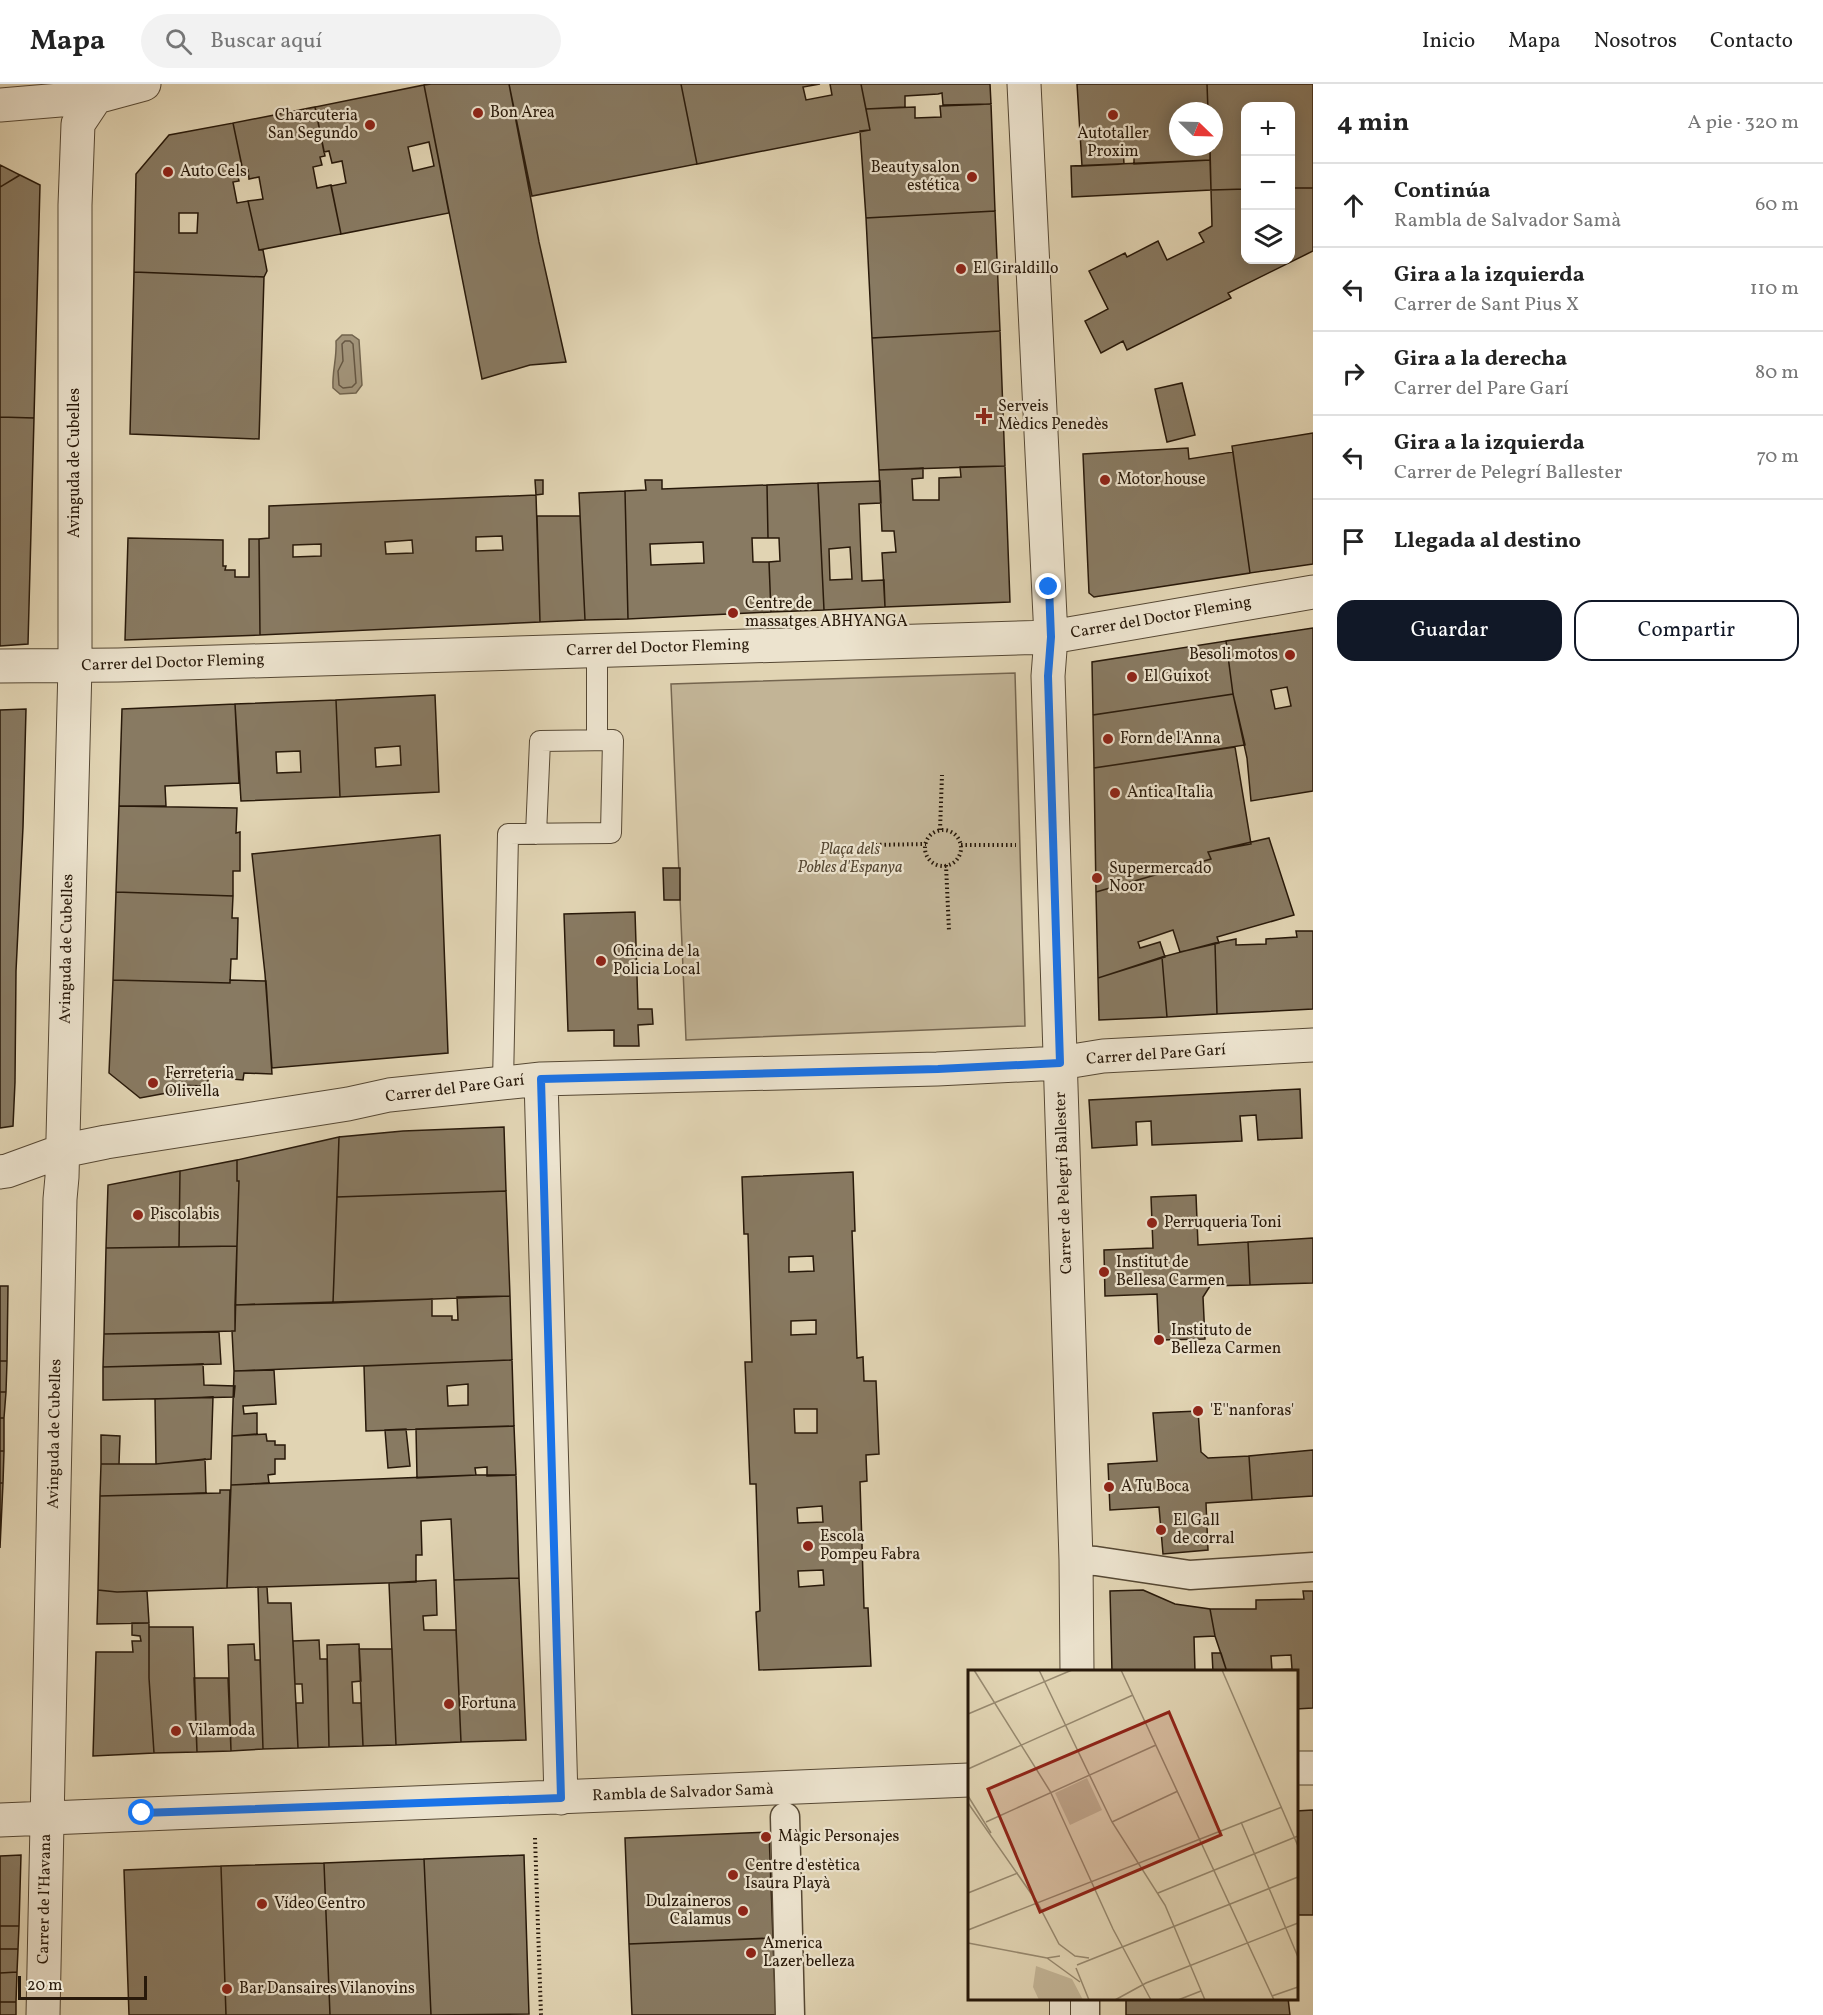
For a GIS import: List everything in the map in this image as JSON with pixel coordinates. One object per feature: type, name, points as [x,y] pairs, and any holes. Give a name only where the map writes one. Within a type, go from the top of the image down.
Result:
[{"type":"street","points":[[0,105],[144,84]]},
{"type":"street","name":"Carrer de Pelegrí Ballester","points":[[1024,84],[1051,637],[1048,676],[1076,1560],[1077,1670]]},
{"type":"street","name":"Avinguda de Cubelles","points":[[46,1818],[75,666],[75,205],[78,124],[96,90]]},
{"type":"street","name":"Carrer del Doctor Fleming","points":[[0,666],[75,666],[1051,637],[1313,592]]},
{"type":"street","name":"Carrer del Pare Garí","points":[[0,1172],[62,1151],[106,1142],[348,1104],[389,1095],[541,1079],[1060,1063],[1103,1056],[1313,1045]]},
{"type":"street","points":[[541,1079],[561,1798]]},
{"type":"street","points":[[1076,1560],[1190,1575],[1313,1567]]},
{"type":"street","name":"Rambla de Salvador Samà","points":[[0,1820],[968,1780]]},
{"type":"street","points":[[785,1817],[790,2015]]},
{"type":"street","name":"Carrer de l'Havana","points":[[43,2015],[46,1818]]},
{"type":"lane","points":[[597,650],[597,740]]},
{"type":"lane","points":[[503,1083],[508,834],[536,834],[611,833],[613,740],[540,741],[536,834]]},
{"type":"path","points":[[940,830],[942,775]]},
{"type":"path","points":[[940,830],[954,833],[961,845],[958,858],[946,865],[939,865],[928,858],[926,844],[934,832],[940,830]]},
{"type":"path","points":[[870,845],[926,844]]},
{"type":"path","points":[[961,845],[1022,845]]},
{"type":"path","points":[[946,865],[949,931]]},
{"type":"path","points":[[534,1834],[541,2015]]},
{"type":"green space","name":"Plaça dels Pobles d'Espanya","points":[[1015,673],[1025,1026],[686,1040],[671,684]]},
{"type":"water","points":[[342,335],[352,335],[359,340],[362,385],[356,393],[340,394],[333,388],[336,341]]},
{"type":"building","points":[[509,84],[539,242],[566,362],[530,365],[482,379],[424,85]]},
{"type":"building","points":[[509,84],[681,84],[697,164],[532,196]]},
{"type":"building","points":[[681,84],[820,84],[803,87],[806,100],[832,95],[830,84],[861,84],[870,130],[697,164]]},
{"type":"building","points":[[861,84],[990,84],[991,104],[943,105],[942,93],[905,96],[905,107],[866,109]]},
{"type":"building","points":[[1077,84],[1207,84],[1208,102],[1169,102],[1169,156],[1210,156],[1210,160],[1134,164],[1134,148],[1123,147],[1124,164],[1082,166]]},
{"type":"building","points":[[1207,84],[1313,84],[1313,188],[1295,188],[1295,102],[1241,102],[1241,189],[1211,190],[1210,156],[1223,156],[1223,102],[1208,102]]},
{"type":"building","points":[[424,85],[449,213],[341,234],[331,186],[346,183],[342,161],[332,163],[329,151],[324,152],[315,107]],"holes":[[[429,142],[434,166],[413,171],[408,147]]]},
{"type":"building","points":[[991,104],[995,211],[866,218],[860,131],[870,130],[866,109],[915,107],[915,118],[941,117],[940,106]]},
{"type":"building","points":[[315,107],[325,156],[320,157],[322,165],[313,167],[317,188],[331,185],[341,234],[259,250],[248,201],[263,199],[259,177],[249,179],[248,170],[243,171],[233,123]]},
{"type":"building","points":[[233,123],[244,176],[238,177],[239,181],[233,182],[237,203],[248,201],[259,250],[263,250],[267,271],[264,277],[134,272],[136,174],[169,135]],"holes":[[[179,213],[198,213],[197,233],[179,233]]]},
{"type":"building","points":[[1210,160],[1211,190],[1072,197],[1071,166]]},
{"type":"building","points":[[0,165],[20,175],[0,187]]},
{"type":"building","points":[[20,175],[40,185],[34,418],[0,417],[0,187]]},
{"type":"building","points":[[1295,188],[1313,188],[1313,251],[1295,260]]},
{"type":"building","points":[[1241,189],[1241,264],[1287,264],[1228,293],[1231,298],[1127,350],[1123,341],[1101,353],[1085,321],[1108,309],[1089,271],[1125,253],[1127,257],[1158,241],[1167,260],[1204,242],[1199,233],[1212,226],[1211,190]]},
{"type":"building","points":[[995,211],[1000,331],[872,338],[866,218]]},
{"type":"building","points":[[134,272],[264,277],[259,439],[130,434]]},
{"type":"building","points":[[1000,331],[1005,466],[879,470],[872,338]]},
{"type":"building","points":[[1182,383],[1195,435],[1167,442],[1155,389]]},
{"type":"building","points":[[0,417],[34,418],[28,644],[0,646]]},
{"type":"building","points":[[1313,433],[1313,564],[1250,573],[1232,446]]},
{"type":"building","points":[[1188,448],[1189,459],[1233,452],[1250,573],[1094,597],[1089,593],[1083,454]]},
{"type":"building","points":[[1005,466],[1010,602],[885,607],[882,553],[896,552],[894,531],[882,531],[879,470],[923,468],[923,478],[912,479],[913,500],[939,500],[939,478],[961,477],[960,467]]},
{"type":"building","points":[[535,480],[543,480],[543,494],[536,495]]},
{"type":"building","points":[[645,480],[662,480],[662,489],[767,485],[768,538],[752,538],[753,562],[769,562],[771,612],[628,619],[625,491],[646,490]],"holes":[[[703,542],[704,563],[651,565],[650,544]]]},
{"type":"building","points":[[880,481],[881,503],[859,504],[862,581],[884,580],[885,607],[824,610],[818,483]],"holes":[[[850,547],[852,579],[830,580],[829,549]]]},
{"type":"building","points":[[818,483],[824,610],[771,612],[769,562],[780,561],[779,538],[768,538],[767,485]]},
{"type":"building","points":[[625,491],[628,619],[585,620],[579,493]]},
{"type":"building","points":[[536,495],[540,622],[260,635],[259,539],[269,538],[269,506]],"holes":[[[502,536],[503,550],[476,551],[476,537]],[[412,540],[413,553],[386,554],[385,542]],[[321,544],[321,556],[293,557],[293,545]]]},
{"type":"building","points":[[537,516],[580,516],[585,620],[540,622]]},
{"type":"building","points":[[128,538],[223,540],[223,566],[226,566],[225,570],[235,570],[235,577],[249,577],[249,539],[259,539],[260,635],[125,640]]},
{"type":"building","points":[[1313,628],[1313,791],[1251,801],[1247,758],[1233,694],[1226,641]],"holes":[[[1287,687],[1291,706],[1275,709],[1271,690]]]},
{"type":"building","points":[[1226,641],[1233,694],[1093,715],[1092,662]]},
{"type":"building","points":[[1233,694],[1245,745],[1094,768],[1093,715]]},
{"type":"building","points":[[435,695],[439,792],[340,797],[336,700]],"holes":[[[400,746],[401,765],[376,767],[375,748]]]},
{"type":"building","points":[[336,700],[340,797],[241,801],[235,704]],"holes":[[[300,751],[301,772],[277,773],[276,752]]]},
{"type":"building","points":[[235,704],[239,783],[165,786],[166,806],[119,806],[122,709]]},
{"type":"building","points":[[26,709],[16,971],[13,1126],[0,1128],[0,710]]},
{"type":"building","points":[[1235,747],[1251,844],[1208,852],[1211,859],[1096,892],[1094,768]]},
{"type":"building","points":[[119,806],[237,808],[236,833],[240,832],[240,871],[233,871],[233,896],[116,892]]},
{"type":"building","points":[[440,835],[448,1053],[272,1068],[252,854]]},
{"type":"building","points":[[1269,838],[1294,915],[1217,937],[1219,943],[1180,952],[1173,930],[1138,942],[1140,948],[1160,942],[1165,957],[1098,978],[1096,892],[1211,859],[1208,852]]},
{"type":"building","points":[[663,868],[680,868],[680,900],[664,900]]},
{"type":"building","points":[[116,892],[233,896],[232,918],[238,918],[237,959],[231,959],[230,983],[113,980]]},
{"type":"building","name":"Oficina de la Policia Local","points":[[635,912],[638,1009],[652,1009],[653,1024],[638,1025],[639,1046],[614,1046],[614,1030],[568,1031],[564,914]]},
{"type":"building","points":[[1296,931],[1313,931],[1313,1009],[1217,1014],[1215,943],[1236,939],[1236,945],[1266,944],[1266,939],[1297,937]]},
{"type":"building","points":[[1215,943],[1217,1014],[1167,1017],[1162,957]]},
{"type":"building","points":[[1162,957],[1167,1017],[1099,1020],[1098,978]]},
{"type":"building","points":[[113,980],[230,983],[230,980],[266,981],[272,1074],[244,1073],[243,1080],[208,1077],[208,1086],[174,1085],[172,1092],[140,1098],[109,1073]]},
{"type":"building","points":[[1300,1089],[1302,1138],[1258,1140],[1256,1115],[1240,1116],[1242,1141],[1152,1145],[1151,1121],[1136,1122],[1137,1145],[1092,1148],[1089,1100]]},
{"type":"building","points":[[504,1127],[506,1191],[337,1197],[339,1137],[403,1131]]},
{"type":"building","points":[[339,1137],[333,1303],[235,1305],[239,1181],[237,1181],[237,1160]]},
{"type":"building","points":[[237,1160],[237,1181],[239,1181],[237,1246],[179,1247],[180,1171]]},
{"type":"building","points":[[180,1171],[179,1247],[106,1248],[108,1185]]},
{"type":"building","points":[[853,1172],[855,1231],[852,1231],[857,1358],[863,1357],[864,1381],[876,1381],[879,1454],[866,1455],[867,1481],[860,1482],[864,1608],[868,1608],[871,1666],[759,1670],[756,1612],[760,1611],[756,1484],[750,1484],[745,1362],[752,1362],[748,1234],[744,1234],[742,1177]],"holes":[[[813,1256],[814,1271],[789,1272],[789,1257]],[[816,1320],[816,1334],[791,1335],[791,1321]],[[794,1409],[817,1409],[817,1433],[795,1433]],[[822,1506],[823,1522],[798,1523],[797,1508]],[[823,1570],[824,1585],[799,1587],[798,1571]]]},
{"type":"building","points":[[506,1191],[510,1296],[333,1303],[337,1197]]},
{"type":"building","points":[[1196,1195],[1198,1245],[1248,1242],[1250,1285],[1210,1286],[1203,1297],[1205,1339],[1159,1340],[1157,1294],[1105,1296],[1104,1250],[1153,1248],[1151,1197]]},
{"type":"building","points":[[1313,1238],[1313,1283],[1250,1285],[1248,1242]]},
{"type":"building","points":[[237,1246],[235,1331],[104,1334],[106,1248]]},
{"type":"building","points":[[0,1286],[8,1286],[7,1361],[0,1361]]},
{"type":"building","points":[[510,1296],[512,1360],[234,1371],[232,1331],[235,1331],[235,1305],[432,1299],[432,1316],[452,1316],[452,1320],[458,1320],[457,1297]]},
{"type":"building","points":[[219,1332],[221,1364],[103,1367],[104,1334]]},
{"type":"building","points":[[512,1360],[514,1426],[366,1431],[364,1366]],"holes":[[[468,1384],[468,1405],[448,1406],[447,1386]]]},
{"type":"building","points":[[0,1361],[7,1361],[6,1392],[0,1392]]},
{"type":"building","points":[[203,1364],[204,1385],[235,1386],[234,1397],[103,1400],[103,1367]]},
{"type":"building","points":[[274,1370],[276,1404],[243,1406],[244,1414],[257,1413],[257,1434],[232,1436],[234,1371]]},
{"type":"building","points":[[0,1392],[6,1392],[4,1418],[0,1418]]},
{"type":"building","points":[[213,1397],[211,1459],[156,1464],[155,1399]]},
{"type":"building","points":[[1198,1411],[1201,1452],[1208,1458],[1249,1456],[1252,1500],[1206,1503],[1208,1550],[1163,1554],[1159,1507],[1110,1510],[1108,1464],[1157,1461],[1153,1413]]},
{"type":"building","points":[[0,1418],[4,1418],[4,1451],[0,1451]]},
{"type":"building","points":[[514,1426],[516,1475],[487,1476],[487,1467],[475,1468],[476,1475],[417,1478],[416,1429]]},
{"type":"building","points":[[406,1429],[410,1466],[388,1468],[385,1430]]},
{"type":"building","points":[[266,1434],[267,1441],[275,1441],[275,1445],[285,1445],[285,1459],[275,1459],[275,1474],[268,1475],[269,1483],[231,1485],[232,1436]]},
{"type":"building","points":[[101,1435],[120,1436],[119,1464],[101,1464]]},
{"type":"building","points":[[1313,1450],[1313,1496],[1252,1500],[1249,1456]]},
{"type":"building","points":[[0,1451],[4,1451],[3,1483],[0,1483]]},
{"type":"building","points":[[205,1459],[206,1493],[100,1496],[101,1464],[156,1464]]},
{"type":"building","points":[[516,1475],[519,1578],[454,1580],[451,1519],[421,1521],[422,1555],[416,1555],[416,1582],[227,1588],[231,1485]]},
{"type":"building","points":[[0,1483],[3,1483],[0,1548]]},
{"type":"building","points":[[220,1490],[230,1490],[227,1588],[117,1592],[98,1590],[100,1496],[220,1493]]},
{"type":"building","points":[[519,1578],[526,1740],[461,1742],[454,1580]]},
{"type":"building","points":[[436,1580],[437,1615],[423,1616],[424,1630],[456,1630],[461,1742],[396,1745],[389,1583]]},
{"type":"building","points":[[258,1587],[267,1587],[268,1603],[291,1603],[298,1748],[263,1749]]},
{"type":"building","points":[[98,1590],[147,1591],[149,1623],[97,1624]]},
{"type":"building","points":[[1143,1590],[1175,1604],[1210,1609],[1215,1636],[1194,1637],[1195,1670],[1112,1670],[1110,1591]]},
{"type":"building","points":[[1303,1591],[1313,1591],[1313,1708],[1298,1709],[1298,1670],[1272,1670],[1226,1670],[1215,1636],[1210,1609],[1256,1609],[1256,1600],[1304,1599]],"holes":[[[1291,1655],[1292,1669],[1272,1670],[1271,1656]]]},
{"type":"building","points":[[132,1623],[149,1623],[149,1678],[154,1753],[93,1756],[96,1652],[133,1652],[132,1641],[141,1641],[140,1636],[132,1635]]},
{"type":"building","points":[[149,1627],[193,1627],[197,1752],[154,1753],[149,1678]]},
{"type":"building","points":[[319,1640],[320,1659],[327,1659],[329,1747],[298,1748],[296,1703],[303,1703],[302,1684],[295,1684],[293,1641]]},
{"type":"building","points":[[254,1644],[255,1660],[260,1660],[263,1749],[231,1751],[228,1645]]},
{"type":"building","points":[[359,1644],[361,1681],[352,1682],[353,1703],[361,1703],[363,1746],[329,1747],[327,1645]]},
{"type":"building","points":[[359,1649],[392,1649],[396,1745],[363,1746]]},
{"type":"building","points":[[1212,1653],[1221,1653],[1226,1670],[1213,1670]]},
{"type":"building","points":[[194,1678],[228,1678],[231,1751],[197,1752]]},
{"type":"building","points":[[1313,1810],[1313,1915],[1298,1915],[1298,1811]]},
{"type":"building","points":[[769,1832],[773,1938],[629,1944],[625,1838]]},
{"type":"building","points":[[21,1855],[19,1926],[0,1926],[0,1856]]},
{"type":"building","points":[[524,1855],[529,2014],[431,2015],[424,1859]]},
{"type":"building","points":[[424,1859],[431,2015],[330,2015],[324,1863]]},
{"type":"building","points":[[324,1863],[330,2015],[226,2015],[221,1866]]},
{"type":"building","points":[[221,1866],[226,2015],[129,2015],[124,1870]]},
{"type":"building","points":[[0,1926],[19,1926],[18,1949],[0,1949]]},
{"type":"building","points":[[773,1938],[776,2015],[632,2015],[629,1944]]},
{"type":"building","points":[[0,1949],[18,1949],[17,1972],[0,1973]]},
{"type":"building","points":[[17,1972],[16,2002],[0,2002],[0,1973]]},
{"type":"building","points":[[1126,2000],[1288,2000],[1290,2015],[1126,2015]]},
{"type":"building","points":[[0,2002],[16,2002],[16,2015],[0,2015]]},
{"type":"place","name":"Bon Area","points":[[478,113]]},
{"type":"place","name":"Autotaller Proxim","points":[[1113,115]]},
{"type":"place","name":"Charcuteria San Segundo","points":[[370,125]]},
{"type":"place","name":"Auto Cels","points":[[168,172]]},
{"type":"place","name":"Beauty salon estética","points":[[972,177]]},
{"type":"place","name":"El Giraldillo","points":[[961,269]]},
{"type":"place","name":"Serveis Mèdics Penedès","points":[[984,416]]},
{"type":"place","name":"Motor house","points":[[1105,480]]},
{"type":"place","name":"Centre de massatges ABHYANGA","points":[[733,613]]},
{"type":"place","name":"Besoli motos","points":[[1290,655]]},
{"type":"place","name":"El Guixot","points":[[1132,677]]},
{"type":"place","name":"Forn de l'Anna","points":[[1108,739]]},
{"type":"place","name":"Antica Italia","points":[[1115,793]]},
{"type":"place","name":"Supermercado Noor","points":[[1097,878]]},
{"type":"place","name":"Oficina de la Policia Local","points":[[601,961]]},
{"type":"place","name":"Ferreteria Olivella","points":[[153,1083]]},
{"type":"place","name":"Piscolabis","points":[[138,1215]]},
{"type":"place","name":"Perruqueria Toni","points":[[1152,1223]]},
{"type":"place","name":"Institut de Bellesa Carmen","points":[[1104,1272]]},
{"type":"place","name":"Instituto de Belleza Carmen","points":[[1159,1340]]},
{"type":"place","name":"'E''nanforas'","points":[[1198,1411]]},
{"type":"place","name":"A Tu Boca","points":[[1109,1487]]},
{"type":"place","name":"El Gall de corral","points":[[1161,1530]]},
{"type":"place","name":"Escola Pompeu Fabra","points":[[808,1546]]},
{"type":"place","name":"Fortuna","points":[[449,1704]]},
{"type":"place","name":"Vilamoda","points":[[176,1731]]},
{"type":"place","name":"Màgic Personajes","points":[[766,1837]]},
{"type":"place","name":"Centre d'estètica Isaura Playà","points":[[733,1875]]},
{"type":"place","name":"Vídeo Centro","points":[[262,1904]]},
{"type":"place","name":"Dulzaineros Calamus","points":[[743,1911]]},
{"type":"place","name":"America Lazer belleza","points":[[751,1953]]},
{"type":"place","name":"Bar Dansaires Vilanovins","points":[[227,1989]]},
{"type":"route","points":[[142,1813],[561,1798],[541,1079],[938,1069],[1060,1063],[1048,676],[1051,637],[1049,587]]}]
